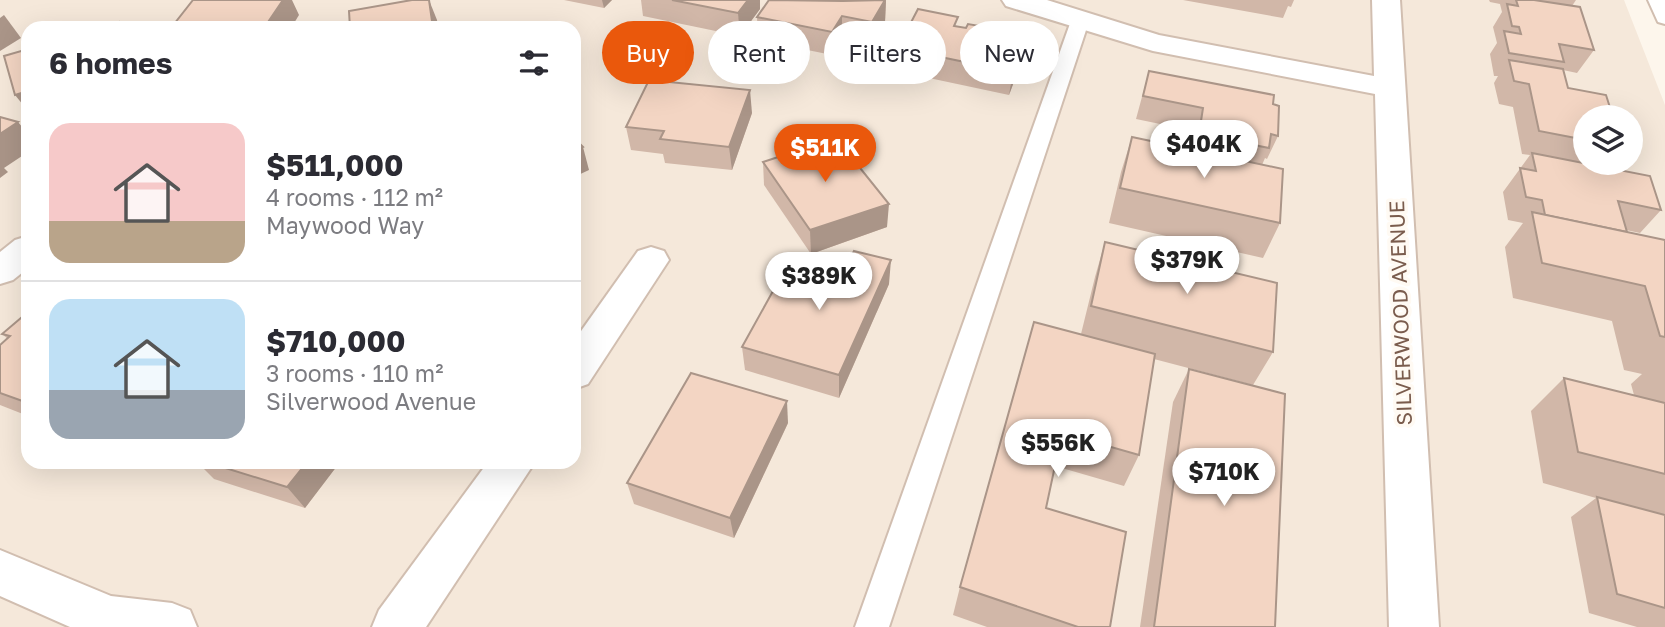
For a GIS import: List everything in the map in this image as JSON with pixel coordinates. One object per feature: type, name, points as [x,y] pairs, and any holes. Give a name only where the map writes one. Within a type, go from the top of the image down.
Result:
[{"type":"street","points":[[1016,0],[1153,42],[1391,88]]},
{"type":"street","name":"SILVERWOOD AVENUE","points":[[1386,0],[1414,627]]},
{"type":"street","points":[[0,271],[21,254]]},
{"type":"street","points":[[581,363],[651,260]]},
{"type":"street","points":[[397,627],[508,469]]},
{"type":"street","points":[[0,573],[110,620],[172,627]]},
{"type":"lane","points":[[1657,0],[1665,18]]},
{"type":"lane","points":[[872,627],[1081,18]]},
{"type":"shaded area","points":[[0,0],[1624,0],[1665,105],[1665,627],[0,627]]},
{"type":"building","points":[[193,0],[283,0],[269,21],[176,21]]},
{"type":"building","points":[[412,0],[429,0],[432,21],[350,21],[349,11]]},
{"type":"building","points":[[672,0],[748,0],[738,13]]},
{"type":"building","points":[[769,0],[885,0],[873,21],[842,16],[839,21],[824,21],[824,30],[810,28],[810,21],[777,21],[757,17]]},
{"type":"building","points":[[1516,0],[1580,7],[1594,50],[1559,44],[1564,62],[1509,53],[1504,31],[1521,34],[1519,27],[1512,26],[1507,4],[1518,6]]},
{"type":"building","points":[[918,9],[958,17],[954,26],[960,27],[960,61],[946,58],[946,21],[912,21]]},
{"type":"building","points":[[21,51],[21,93],[15,95],[4,56]]},
{"type":"building","points":[[1509,60],[1563,69],[1568,88],[1606,95],[1609,105],[1573,105],[1573,138],[1539,131],[1529,84],[1514,81]]},
{"type":"building","points":[[1149,71],[1274,95],[1273,104],[1279,106],[1278,136],[1271,134],[1269,148],[1199,134],[1203,108],[1143,96]]},
{"type":"building","points":[[647,84],[689,84],[750,90],[729,147],[660,139],[664,131],[626,127]]},
{"type":"building","points":[[0,117],[18,122],[0,134]]},
{"type":"building","points":[[1132,137],[1283,169],[1280,223],[1120,188]]},
{"type":"building","points":[[836,138],[889,204],[810,230],[763,162]]},
{"type":"building","points":[[1532,153],[1573,161],[1573,175],[1650,176],[1661,210],[1618,201],[1627,232],[1545,215],[1542,200],[1526,197],[1520,168],[1536,171]]},
{"type":"building","points":[[1532,212],[1665,240],[1665,337],[1660,336],[1645,286],[1542,263]]},
{"type":"building","points":[[1105,242],[1277,283],[1273,352],[1091,306]]},
{"type":"building","points":[[854,251],[891,260],[839,375],[742,347],[773,291],[781,294],[801,257],[845,269]]},
{"type":"building","points":[[21,318],[21,400],[0,393],[0,345],[10,336],[2,334]]},
{"type":"building","points":[[1034,322],[1155,354],[1139,455],[1062,433],[1046,508],[1126,532],[1110,627],[1078,627],[960,587]]},
{"type":"building","points":[[1189,369],[1285,394],[1275,627],[1154,627]]},
{"type":"building","points":[[691,373],[787,401],[730,518],[627,483]]},
{"type":"building","points":[[1564,378],[1665,403],[1665,474],[1578,452]]},
{"type":"building","points":[[229,469],[301,469],[287,487]]},
{"type":"building","points":[[1597,497],[1665,515],[1665,608],[1617,594]]}]
